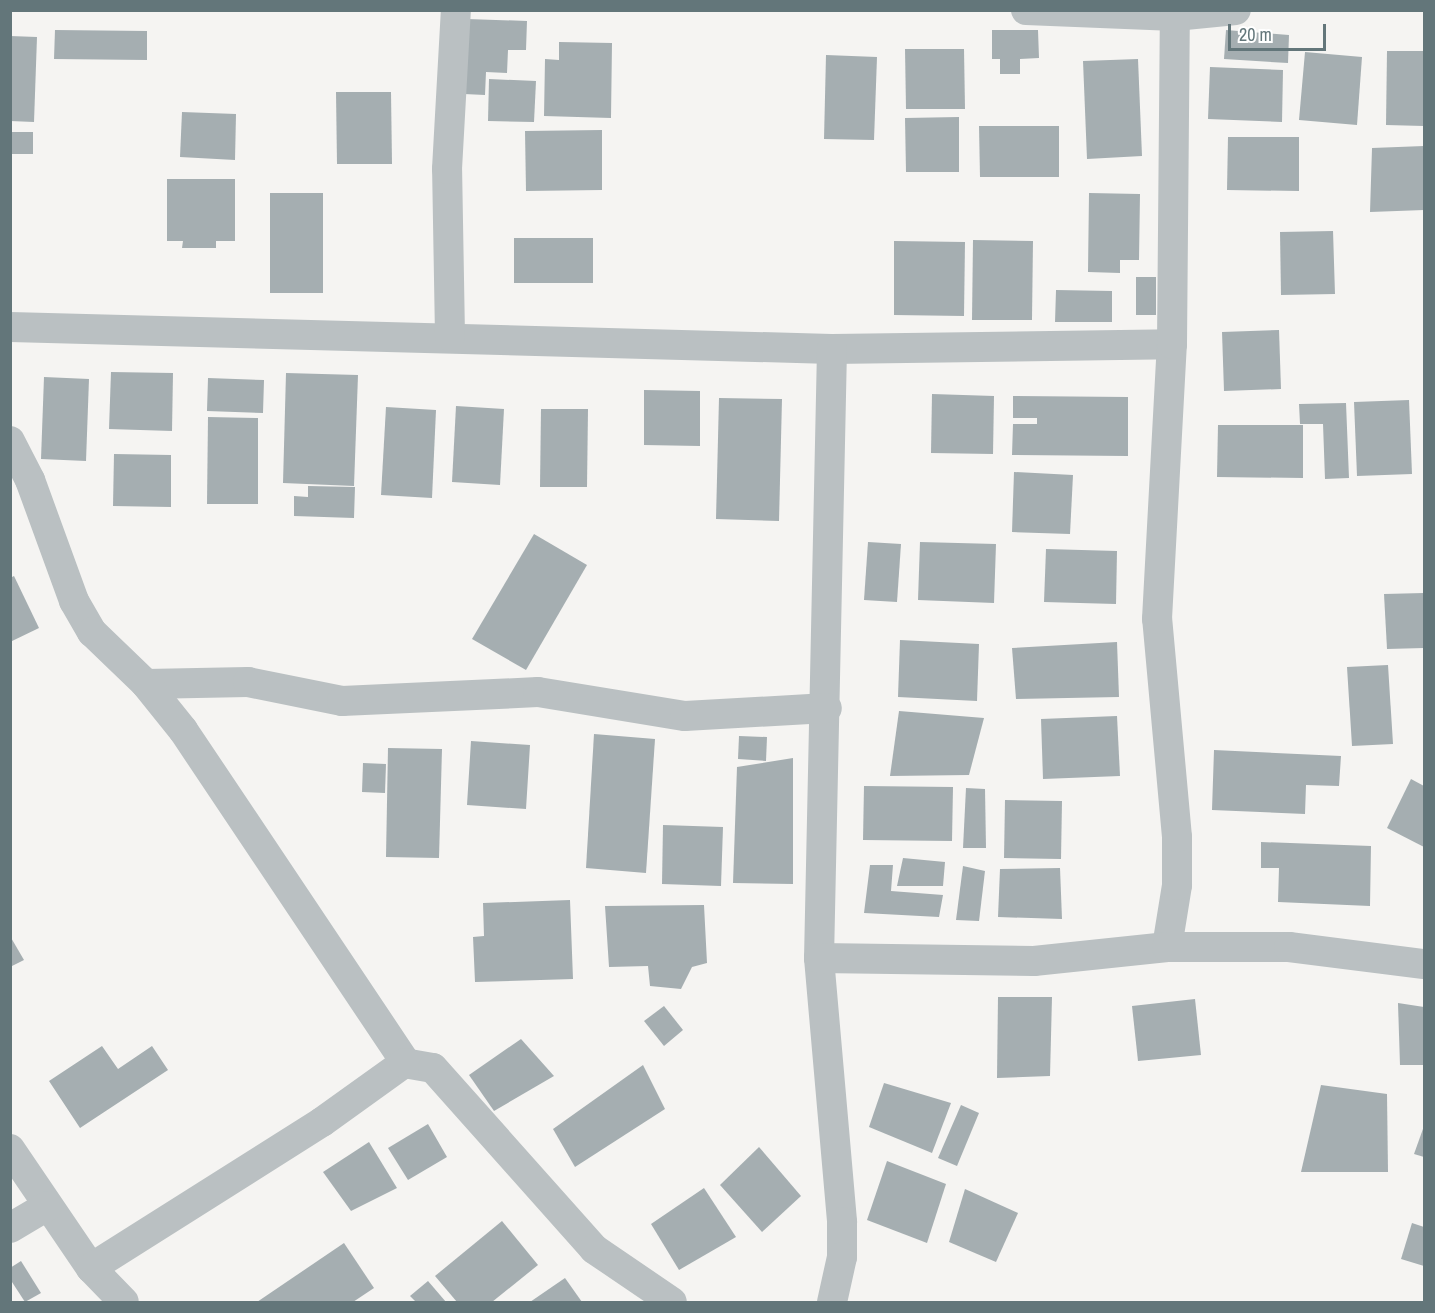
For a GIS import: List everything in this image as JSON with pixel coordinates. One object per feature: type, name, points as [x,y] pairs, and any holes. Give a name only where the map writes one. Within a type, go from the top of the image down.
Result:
[{"type":"street","points":[[450,336],[447,169],[456,10]]},
{"type":"street","points":[[1026,10],[1175,16],[1236,10]]},
{"type":"street","points":[[1167,947],[1177,885],[1177,837],[1157,619],[1172,344],[1175,16]]},
{"type":"street","points":[[10,327],[450,336],[832,349],[1172,344]]},
{"type":"street","points":[[832,349],[827,708],[819,958],[842,1222],[842,1257],[832,1302]]},
{"type":"street","points":[[10,441],[30,480],[74,601],[92,632],[146,684],[183,730],[406,1063]]},
{"type":"street","points":[[146,684],[248,682],[342,701],[538,692],[685,716],[827,708]]},
{"type":"street","points":[[819,958],[1034,961],[1167,947],[1289,947],[1425,964]]},
{"type":"street","points":[[92,1268],[322,1122],[406,1063],[433,1068],[594,1249],[672,1302]]},
{"type":"street","points":[[10,1149],[47,1206],[92,1268],[124,1302]]},
{"type":"street","points":[[10,1228],[47,1206]]},
{"type":"building","points":[[467,19],[527,21],[526,50],[508,50],[507,73],[486,72],[485,95],[464,94]]},
{"type":"building","points":[[55,30],[147,31],[147,60],[54,59]]},
{"type":"building","points":[[992,30],[1038,30],[1039,58],[1020,59],[1020,74],[1000,74],[1000,59],[992,59]]},
{"type":"building","points":[[1226,30],[1289,35],[1288,63],[1224,59]]},
{"type":"building","points":[[10,36],[37,37],[34,122],[10,121]]},
{"type":"building","points":[[559,42],[612,43],[611,118],[544,116],[545,59],[559,60]]},
{"type":"building","points":[[905,49],[964,49],[965,109],[906,109]]},
{"type":"building","points":[[1387,51],[1424,51],[1424,126],[1386,125]]},
{"type":"building","points":[[1305,52],[1362,57],[1357,125],[1299,120]]},
{"type":"building","points":[[826,55],[877,57],[874,140],[824,139]]},
{"type":"building","points":[[1138,59],[1142,156],[1087,159],[1083,61]]},
{"type":"building","points":[[1210,67],[1283,70],[1282,122],[1208,119]]},
{"type":"building","points":[[489,79],[536,81],[534,122],[488,121]]},
{"type":"building","points":[[336,92],[391,92],[392,164],[337,164]]},
{"type":"building","points":[[182,112],[236,114],[235,160],[180,157]]},
{"type":"building","points":[[959,117],[959,172],[906,172],[905,118]]},
{"type":"building","points":[[979,126],[1059,126],[1059,177],[980,177]]},
{"type":"building","points":[[602,130],[602,190],[526,191],[525,131]]},
{"type":"building","points":[[10,132],[33,132],[33,154],[10,154]]},
{"type":"building","points":[[1228,137],[1299,137],[1299,191],[1227,190]]},
{"type":"building","points":[[1424,146],[1424,210],[1370,212],[1372,148]]},
{"type":"building","points":[[167,179],[235,179],[235,241],[216,241],[216,248],[182,248],[183,241],[167,241]]},
{"type":"building","points":[[270,193],[323,193],[323,293],[270,293]]},
{"type":"building","points":[[1089,193],[1140,194],[1139,260],[1120,260],[1120,273],[1088,272]]},
{"type":"building","points":[[1333,231],[1335,294],[1281,295],[1280,232]]},
{"type":"building","points":[[514,238],[593,238],[593,283],[514,283]]},
{"type":"building","points":[[973,240],[1033,241],[1032,320],[972,320]]},
{"type":"building","points":[[894,241],[965,242],[964,316],[894,315]]},
{"type":"building","points":[[1136,277],[1156,277],[1156,315],[1136,315]]},
{"type":"building","points":[[1056,290],[1112,291],[1112,322],[1055,322]]},
{"type":"building","points":[[1279,330],[1281,389],[1224,391],[1222,332]]},
{"type":"building","points":[[111,372],[173,373],[172,431],[109,429]]},
{"type":"building","points":[[286,373],[358,375],[354,486],[283,483]]},
{"type":"building","points":[[44,377],[89,379],[86,461],[41,459]]},
{"type":"building","points":[[208,378],[264,380],[263,413],[207,411]]},
{"type":"building","points":[[644,390],[700,391],[700,446],[644,445]]},
{"type":"building","points":[[932,394],[994,396],[993,454],[931,453]]},
{"type":"building","points":[[1013,396],[1128,397],[1128,456],[1012,455],[1013,424],[1037,424],[1037,418],[1013,418]]},
{"type":"building","points":[[719,398],[782,399],[779,521],[716,519]]},
{"type":"building","points":[[1409,400],[1412,474],[1357,476],[1354,402]]},
{"type":"building","points":[[1346,403],[1349,478],[1325,479],[1323,424],[1300,424],[1299,404]]},
{"type":"building","points":[[456,406],[504,409],[500,485],[452,482]]},
{"type":"building","points":[[386,407],[436,410],[432,498],[381,495]]},
{"type":"building","points":[[541,409],[588,409],[587,487],[540,487]]},
{"type":"building","points":[[208,417],[258,418],[258,504],[207,504]]},
{"type":"building","points":[[1218,425],[1303,425],[1303,478],[1217,477]]},
{"type":"building","points":[[114,454],[171,455],[171,507],[113,506]]},
{"type":"building","points":[[1014,472],[1073,475],[1070,534],[1012,532]]},
{"type":"building","points":[[308,486],[355,487],[354,518],[294,516],[294,496],[308,497]]},
{"type":"building","points":[[534,534],[587,565],[526,670],[472,639]]},
{"type":"building","points":[[868,542],[901,544],[897,602],[864,600]]},
{"type":"building","points":[[920,542],[996,544],[994,603],[918,600]]},
{"type":"building","points":[[1046,549],[1117,551],[1116,604],[1044,602]]},
{"type":"building","points":[[14,576],[39,628],[10,642],[10,578]]},
{"type":"building","points":[[1424,593],[1424,648],[1387,649],[1384,594]]},
{"type":"building","points":[[900,640],[979,644],[977,701],[898,697]]},
{"type":"building","points":[[1117,642],[1119,697],[1016,699],[1012,648]]},
{"type":"building","points":[[1388,665],[1393,744],[1352,746],[1347,667]]},
{"type":"building","points":[[899,711],[984,718],[969,775],[890,776]]},
{"type":"building","points":[[1117,716],[1120,776],[1043,779],[1041,719]]},
{"type":"building","points":[[594,734],[655,739],[646,873],[586,868]]},
{"type":"building","points":[[739,736],[767,737],[766,761],[738,759]]},
{"type":"building","points":[[471,741],[530,745],[526,809],[467,805]]},
{"type":"building","points":[[388,748],[442,749],[439,858],[386,857]]},
{"type":"building","points":[[1214,750],[1341,756],[1339,786],[1306,785],[1305,814],[1212,810]]},
{"type":"building","points":[[793,758],[793,884],[733,883],[737,767]]},
{"type":"building","points":[[363,763],[386,764],[385,793],[362,792]]},
{"type":"building","points":[[1411,779],[1424,786],[1424,847],[1387,828]]},
{"type":"building","points":[[864,786],[953,787],[952,841],[863,840]]},
{"type":"building","points":[[966,788],[985,789],[986,848],[963,848]]},
{"type":"building","points":[[1005,800],[1062,801],[1061,859],[1004,858]]},
{"type":"building","points":[[663,825],[723,827],[721,886],[662,884]]},
{"type":"building","points":[[1261,842],[1371,846],[1370,906],[1278,902],[1279,868],[1261,868]]},
{"type":"building","points":[[903,858],[945,862],[943,886],[897,886]]},
{"type":"building","points":[[870,865],[893,865],[891,891],[943,895],[939,917],[864,913]]},
{"type":"building","points":[[963,866],[985,871],[979,921],[956,920]]},
{"type":"building","points":[[1060,868],[1062,919],[998,917],[1000,869]]},
{"type":"building","points":[[570,900],[573,979],[475,982],[473,937],[484,936],[483,903]]},
{"type":"building","points":[[704,905],[707,963],[692,967],[681,989],[650,986],[648,966],[609,967],[605,906]]},
{"type":"building","points":[[10,936],[24,960],[10,967]]},
{"type":"building","points":[[998,997],[1052,997],[1050,1076],[997,1078]]},
{"type":"building","points":[[1195,999],[1201,1055],[1138,1061],[1132,1006]]},
{"type":"building","points":[[1398,1003],[1424,1007],[1424,1065],[1400,1065]]},
{"type":"building","points":[[664,1006],[683,1030],[664,1046],[644,1021]]},
{"type":"building","points":[[521,1039],[554,1076],[494,1111],[469,1075]]},
{"type":"building","points":[[102,1046],[118,1069],[152,1046],[168,1070],[80,1128],[49,1081]]},
{"type":"building","points":[[643,1065],[665,1109],[575,1167],[553,1129]]},
{"type":"building","points":[[884,1083],[951,1103],[932,1153],[869,1127]]},
{"type":"building","points":[[1321,1085],[1387,1094],[1388,1172],[1301,1172]]},
{"type":"building","points":[[961,1105],[979,1113],[957,1166],[938,1158]]},
{"type":"building","points":[[428,1124],[447,1157],[408,1180],[388,1148]]},
{"type":"building","points":[[1424,1126],[1424,1157],[1414,1154]]},
{"type":"building","points":[[369,1142],[397,1188],[351,1211],[323,1172]]},
{"type":"building","points":[[759,1147],[801,1196],[762,1232],[720,1185]]},
{"type":"building","points":[[887,1161],[946,1184],[927,1243],[867,1220]]},
{"type":"building","points":[[704,1188],[736,1237],[679,1270],[651,1224]]},
{"type":"building","points":[[965,1189],[1018,1213],[996,1262],[949,1242]]},
{"type":"building","points":[[502,1221],[538,1265],[492,1302],[457,1302],[435,1276]]},
{"type":"building","points":[[1412,1223],[1424,1227],[1424,1266],[1401,1259]]},
{"type":"building","points":[[344,1243],[374,1288],[353,1302],[257,1302]]},
{"type":"building","points":[[21,1261],[41,1293],[25,1302],[10,1279],[10,1268]]},
{"type":"building","points":[[565,1278],[582,1302],[530,1302]]},
{"type":"building","points":[[428,1281],[446,1302],[416,1302],[410,1296]]}]
